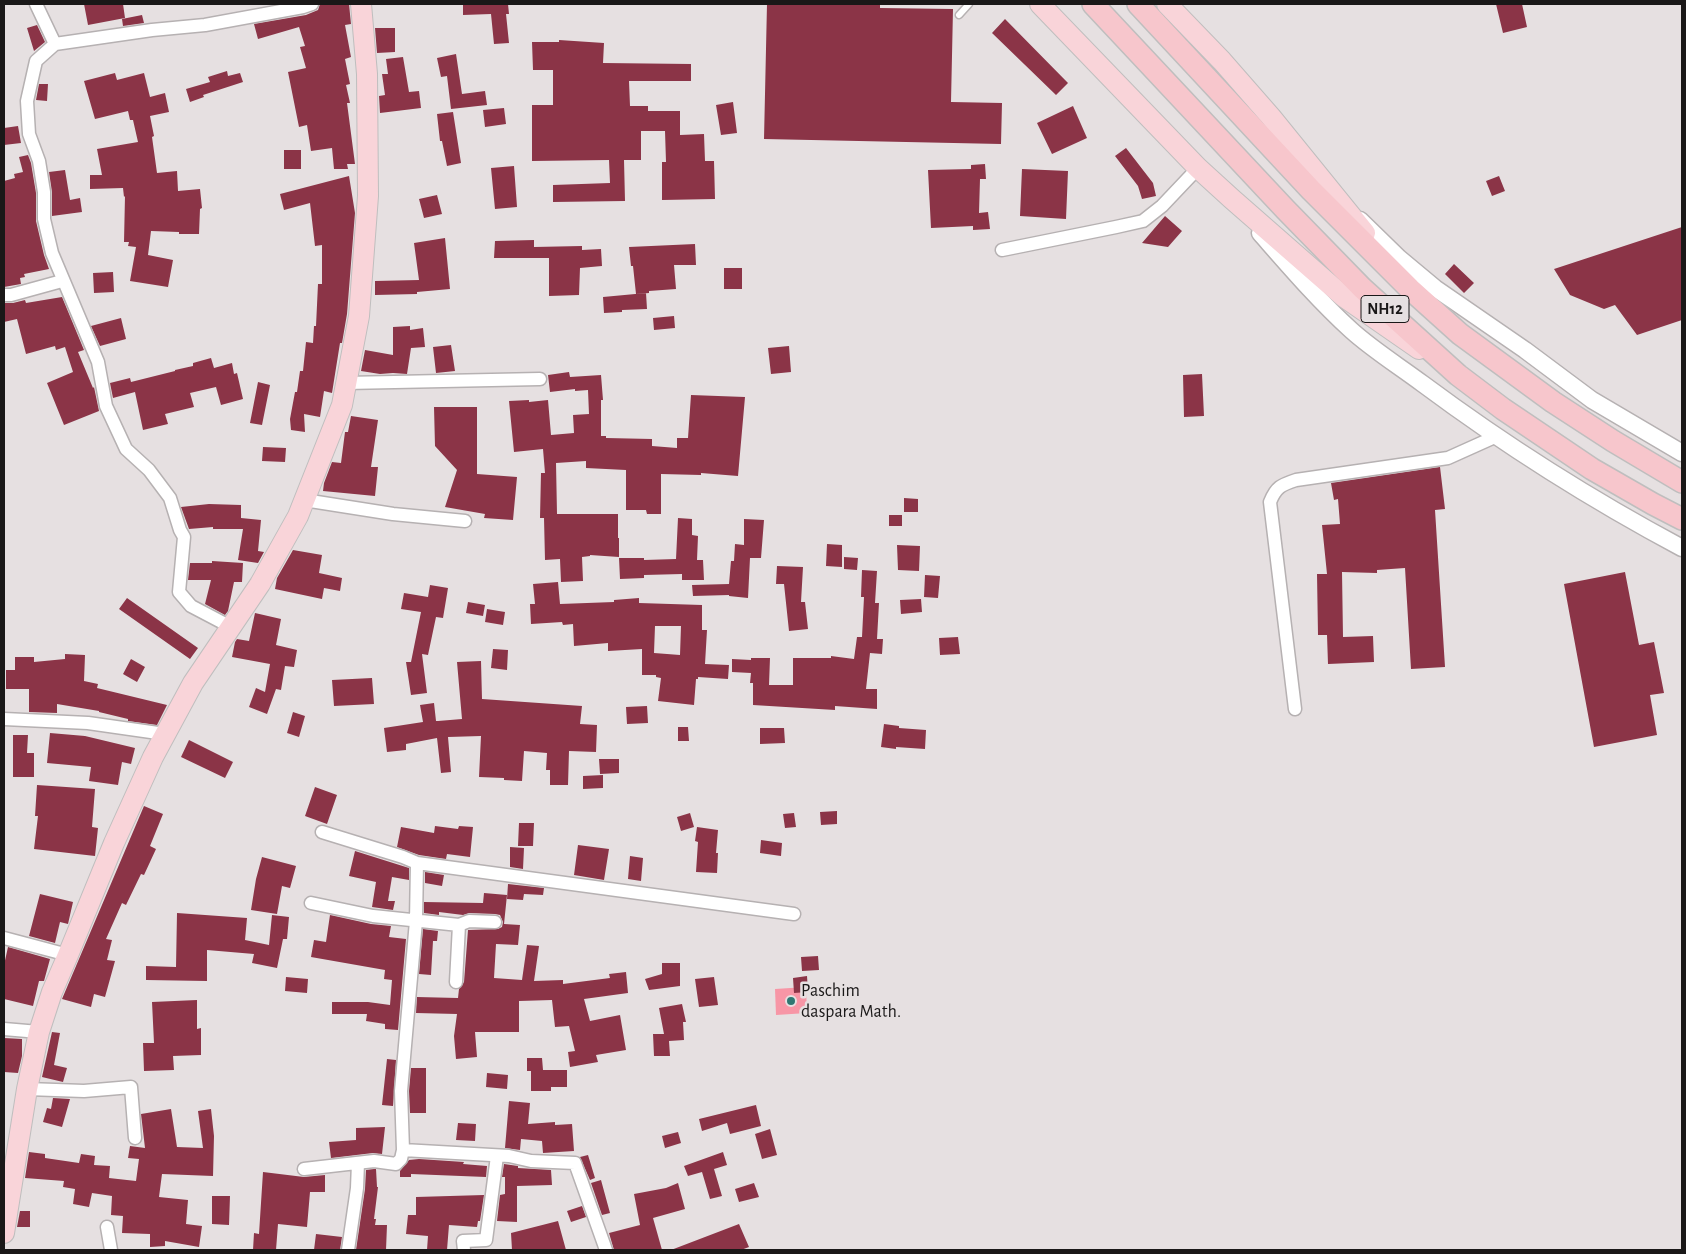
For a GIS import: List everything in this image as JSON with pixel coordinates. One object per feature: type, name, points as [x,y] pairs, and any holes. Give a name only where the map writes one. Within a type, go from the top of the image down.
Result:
[{"type":"highway","name":"NH12","points":[[1092,4],[1362,288],[1458,375],[1503,409],[1592,469],[1682,519]]},
{"type":"highway","name":"NH12","points":[[1138,4],[1160,12],[1311,190],[1410,289],[1460,334],[1553,402],[1613,441],[1682,482]]},
{"type":"main road","points":[[4,1233],[10,1157],[39,1032],[114,842],[193,683],[260,584],[298,516],[342,405],[359,316],[368,196],[367,74],[361,4]]},
{"type":"main road","points":[[1040,4],[1198,168],[1232,199],[1344,297],[1458,375]]},
{"type":"main road","points":[[1160,12],[1222,60],[1272,116],[1410,289]]},
{"type":"street","points":[[36,4],[55,44]]},
{"type":"street","points":[[231,627],[191,606],[179,592],[184,537],[170,498],[150,470],[126,449],[106,406],[98,362],[82,322],[62,281],[52,253],[44,219],[39,161],[29,134],[26,100],[36,61],[55,44],[152,30],[205,25],[312,4]]},
{"type":"street","points":[[1002,250],[1116,228],[1143,220],[1162,206],[1198,168]]},
{"type":"street","points":[[1325,184],[1373,233],[1435,288],[1525,350],[1592,400],[1682,453]]},
{"type":"street","points":[[1232,199],[1317,298],[1352,331],[1466,416],[1545,468],[1636,524],[1682,548]]},
{"type":"street","points":[[4,295],[11,295],[62,281]]},
{"type":"street","points":[[346,383],[540,379]]},
{"type":"street","points":[[1295,709],[1270,502],[1275,490],[1283,484],[1296,480],[1448,458],[1497,436]]},
{"type":"street","points":[[304,500],[393,514],[465,521]]},
{"type":"street","points":[[4,719],[88,723],[166,734]]},
{"type":"street","points":[[322,832],[417,863],[794,914]]},
{"type":"street","points":[[304,1169],[374,1161],[396,1164],[401,1158],[403,1150],[401,1091],[416,920],[417,863]]},
{"type":"street","points":[[311,903],[373,916],[459,925],[469,921],[495,922]]},
{"type":"street","points":[[456,982],[459,925]]},
{"type":"street","points":[[4,938],[68,955]]},
{"type":"street","points":[[4,1029],[39,1032]]},
{"type":"street","points":[[27,1089],[84,1091],[131,1087],[135,1138]]},
{"type":"street","points":[[403,1150],[509,1156],[556,1163],[575,1163],[606,1250]]},
{"type":"street","points":[[464,1250],[463,1241],[486,1240],[497,1156]]},
{"type":"street","points":[[348,1250],[358,1163]]},
{"type":"street","points":[[107,1227],[110,1250]]},
{"type":"lane","points":[[959,15],[969,4]]},
{"type":"shaded area","name":"Paschim daspara Math.","points":[[806,987],[807,1013],[776,1015],[775,989]]},
{"type":"building","points":[[84,4],[123,4],[125,18],[88,25]]},
{"type":"building","points":[[320,4],[349,4],[351,24],[345,25],[351,57],[345,59],[350,84],[346,85],[350,103],[347,103],[355,164],[347,164],[348,169],[334,169],[332,148],[311,151],[307,125],[299,127],[288,72],[306,68],[300,47],[305,46],[299,27],[258,39],[254,24],[306,15],[318,10]]},
{"type":"building","points":[[463,4],[508,4],[509,14],[506,14],[509,43],[494,44],[491,14],[463,15]]},
{"type":"building","points":[[767,4],[880,4],[880,8],[953,9],[951,102],[1002,103],[1001,144],[764,139]]},
{"type":"building","points":[[1496,4],[1522,4],[1527,27],[1503,33]]},
{"type":"building","points":[[142,15],[144,23],[123,26],[122,19]]},
{"type":"building","points":[[1005,19],[1068,83],[1056,95],[992,33]]},
{"type":"building","points":[[37,25],[45,42],[34,51],[27,28]]},
{"type":"building","points":[[375,28],[395,28],[395,52],[377,53]]},
{"type":"building","points":[[559,40],[604,43],[603,63],[691,64],[691,81],[629,81],[630,106],[648,106],[648,111],[680,111],[680,135],[704,134],[705,161],[714,161],[715,199],[662,200],[662,162],[666,162],[665,131],[641,131],[641,160],[624,160],[625,201],[553,202],[553,185],[610,183],[609,160],[532,161],[532,105],[553,105],[553,70],[533,70],[532,42],[559,42]]},
{"type":"building","points":[[456,54],[462,94],[485,91],[487,105],[451,109],[447,76],[441,77],[437,58]]},
{"type":"building","points":[[403,57],[409,92],[419,91],[421,108],[380,113],[379,96],[385,95],[382,74],[388,74],[386,59]]},
{"type":"building","points":[[227,71],[228,76],[240,73],[243,82],[203,95],[204,97],[190,102],[186,89],[210,82],[208,77]]},
{"type":"building","points":[[115,73],[117,80],[144,73],[150,97],[165,93],[169,112],[150,116],[154,136],[152,137],[157,173],[177,171],[178,191],[200,189],[202,208],[200,209],[199,234],[151,231],[148,255],[173,260],[168,287],[130,281],[136,247],[128,246],[129,242],[124,242],[125,196],[123,188],[90,189],[90,175],[102,175],[97,149],[138,142],[133,120],[130,120],[128,111],[95,119],[84,81]]},
{"type":"building","points":[[39,84],[48,84],[47,101],[36,100]]},
{"type":"building","points":[[733,102],[737,133],[721,135],[716,105]]},
{"type":"building","points":[[1073,106],[1087,138],[1052,154],[1037,123]]},
{"type":"building","points":[[504,108],[506,124],[485,127],[483,110]]},
{"type":"building","points":[[453,112],[461,163],[447,166],[442,141],[440,141],[437,114]]},
{"type":"building","points":[[18,126],[21,143],[4,145],[4,128]]},
{"type":"building","points":[[1126,148],[1153,183],[1156,196],[1142,199],[1138,186],[1115,156]]},
{"type":"building","points":[[284,150],[301,150],[301,169],[284,169]]},
{"type":"building","points":[[28,155],[36,193],[36,221],[49,269],[24,274],[25,277],[20,278],[21,284],[4,287],[4,181],[15,178],[14,174],[23,172],[19,157]]},
{"type":"building","points":[[985,164],[986,179],[980,179],[979,213],[988,212],[990,229],[973,230],[973,226],[931,228],[928,170],[971,169],[971,165]]},
{"type":"building","points":[[514,166],[517,207],[495,209],[491,168]]},
{"type":"building","points":[[1022,169],[1068,171],[1066,219],[1020,216]]},
{"type":"building","points":[[65,170],[70,200],[80,198],[82,212],[52,216],[52,192],[49,172]]},
{"type":"building","points":[[349,176],[355,213],[347,314],[332,393],[324,391],[320,417],[304,414],[305,432],[291,430],[290,419],[300,371],[303,371],[306,342],[313,343],[314,326],[316,326],[318,284],[322,284],[322,245],[315,246],[310,203],[284,210],[280,194]]},
{"type":"building","points":[[1499,176],[1505,191],[1492,196],[1486,181]]},
{"type":"building","points":[[437,195],[442,214],[424,218],[419,199]]},
{"type":"building","points":[[1165,216],[1182,231],[1168,247],[1142,243]]},
{"type":"building","points":[[1682,227],[1682,320],[1637,335],[1615,305],[1604,309],[1570,295],[1554,269]]},
{"type":"building","points":[[445,238],[450,289],[417,292],[417,294],[375,295],[375,281],[419,280],[414,243]]},
{"type":"building","points":[[534,240],[534,247],[582,246],[582,250],[601,249],[602,266],[580,268],[579,295],[549,296],[549,258],[494,258],[495,241]]},
{"type":"building","points":[[695,244],[696,265],[674,265],[676,289],[636,294],[629,247]]},
{"type":"building","points":[[1454,264],[1474,283],[1464,293],[1445,274]]},
{"type":"building","points":[[724,268],[742,268],[742,289],[724,289]]},
{"type":"building","points":[[113,272],[114,292],[94,293],[93,273]]},
{"type":"building","points":[[646,293],[647,309],[604,313],[603,297]]},
{"type":"building","points":[[62,297],[84,350],[78,352],[94,387],[99,411],[64,425],[47,383],[73,372],[65,347],[56,350],[55,346],[26,354],[17,319],[4,322],[4,303],[25,300],[26,303]]},
{"type":"building","points":[[674,316],[675,328],[654,330],[653,318]]},
{"type":"building","points":[[121,318],[126,339],[100,346],[91,326]]},
{"type":"building","points":[[410,326],[410,330],[423,328],[425,347],[411,348],[407,374],[380,374],[361,371],[365,350],[393,355],[393,327]]},
{"type":"building","points":[[451,345],[455,371],[436,373],[433,347]]},
{"type":"building","points":[[789,346],[791,372],[771,374],[768,348]]},
{"type":"building","points":[[211,358],[214,368],[232,363],[234,374],[237,373],[243,399],[221,405],[216,387],[190,393],[194,407],[165,414],[168,424],[143,430],[135,392],[113,398],[110,383],[130,378],[131,382],[193,366],[193,363]]},
{"type":"building","points":[[569,372],[570,377],[601,375],[603,400],[601,400],[601,436],[606,436],[606,438],[652,439],[652,446],[677,448],[677,438],[688,438],[691,395],[745,397],[738,476],[701,473],[701,475],[661,474],[661,514],[647,514],[646,510],[626,510],[626,470],[586,468],[586,461],[556,463],[557,514],[618,514],[619,557],[590,555],[582,557],[583,581],[561,582],[560,559],[545,560],[544,518],[540,518],[541,473],[545,473],[543,449],[514,452],[509,401],[529,400],[529,402],[548,400],[551,435],[574,433],[573,415],[589,414],[588,390],[575,391],[575,389],[550,392],[548,375]]},
{"type":"building","points":[[1202,374],[1204,416],[1184,417],[1183,375]]},
{"type":"building","points":[[258,382],[270,385],[262,425],[250,423]]},
{"type":"building","points":[[434,407],[477,407],[477,474],[517,477],[513,520],[484,518],[485,514],[445,507],[457,470],[435,446]]},
{"type":"building","points":[[351,416],[378,420],[371,467],[378,467],[375,496],[323,491],[332,462],[341,463],[345,432],[348,432]]},
{"type":"building","points":[[263,447],[286,448],[285,462],[262,461]]},
{"type":"building","points":[[1440,467],[1445,509],[1435,510],[1445,667],[1411,669],[1405,568],[1377,570],[1377,573],[1342,572],[1343,637],[1373,636],[1374,662],[1328,664],[1327,635],[1318,635],[1317,574],[1327,574],[1322,525],[1340,524],[1338,499],[1334,500],[1331,483]]},
{"type":"building","points":[[904,498],[918,499],[918,512],[904,512]]},
{"type":"building","points":[[209,504],[241,505],[241,518],[261,520],[258,551],[264,552],[258,563],[238,560],[243,529],[213,529],[213,527],[189,529],[181,507]]},
{"type":"building","points":[[889,515],[902,515],[902,526],[889,526]]},
{"type":"building","points":[[678,518],[692,519],[692,535],[698,536],[697,560],[703,560],[704,580],[682,580],[682,574],[644,575],[644,578],[620,579],[619,558],[644,558],[644,560],[676,559]]},
{"type":"building","points":[[744,519],[764,520],[761,558],[750,558],[748,598],[729,595],[693,596],[692,585],[729,584],[731,561],[734,561],[735,544],[744,545]]},
{"type":"building","points":[[827,544],[842,545],[842,567],[826,566]]},
{"type":"building","points":[[897,545],[920,546],[919,571],[898,570]]},
{"type":"building","points":[[293,550],[322,555],[319,573],[342,578],[340,591],[324,588],[322,599],[275,589],[277,578]]},
{"type":"building","points":[[844,557],[858,558],[857,570],[844,569]]},
{"type":"building","points":[[212,561],[243,563],[242,582],[234,582],[228,611],[225,615],[205,604],[211,580],[188,580],[190,563],[212,563]]},
{"type":"building","points":[[777,566],[803,567],[801,602],[805,602],[808,629],[789,631],[784,584],[776,584]]},
{"type":"building","points":[[862,570],[877,571],[875,603],[879,603],[877,639],[883,639],[882,654],[870,653],[866,689],[877,689],[877,709],[835,706],[835,710],[753,705],[753,683],[750,683],[751,673],[732,672],[732,659],[770,658],[769,685],[793,685],[793,658],[831,658],[831,656],[854,659],[857,637],[862,637],[864,597],[861,597]]},
{"type":"building","points":[[1625,572],[1639,645],[1654,642],[1664,693],[1650,695],[1657,735],[1594,747],[1564,584]]},
{"type":"building","points":[[925,575],[940,576],[938,598],[924,597]]},
{"type":"building","points":[[558,582],[560,604],[614,602],[614,600],[639,598],[639,603],[702,605],[702,630],[707,630],[705,664],[729,665],[728,679],[698,677],[696,679],[694,705],[658,701],[661,678],[656,677],[656,675],[642,675],[642,649],[608,651],[608,643],[574,646],[573,624],[563,625],[562,622],[531,624],[530,604],[535,604],[533,584]],"holes":[[[655,626],[681,626],[680,655],[654,653]]]},
{"type":"building","points":[[430,585],[448,588],[443,618],[436,617],[428,655],[422,654],[427,693],[411,695],[406,662],[411,662],[421,612],[401,609],[404,593],[428,597]]},
{"type":"building","points":[[127,598],[198,648],[190,659],[119,609]]},
{"type":"building","points":[[921,599],[922,612],[901,614],[900,600]]},
{"type":"building","points":[[468,602],[485,605],[483,616],[466,613]]},
{"type":"building","points":[[487,609],[505,612],[503,625],[485,622]]},
{"type":"building","points":[[255,613],[281,619],[276,645],[297,650],[294,667],[285,666],[281,690],[276,689],[267,714],[249,707],[256,688],[265,692],[270,664],[232,657],[237,639],[249,641]]},
{"type":"building","points":[[958,637],[960,654],[940,655],[939,638]]},
{"type":"building","points":[[493,649],[508,650],[507,670],[491,668]]},
{"type":"building","points":[[65,654],[85,655],[84,681],[98,684],[97,688],[167,705],[157,725],[128,721],[128,719],[99,711],[57,704],[57,713],[29,712],[29,689],[6,689],[6,670],[15,670],[15,657],[34,657],[34,662],[65,659]]},
{"type":"building","points":[[131,659],[145,667],[137,682],[123,674]]},
{"type":"building","points":[[481,661],[482,699],[582,706],[580,724],[597,725],[596,752],[569,751],[568,785],[550,785],[550,770],[546,770],[547,753],[524,751],[522,781],[479,777],[481,736],[448,737],[451,772],[441,773],[437,738],[406,744],[406,750],[387,752],[384,728],[423,722],[420,705],[434,703],[436,721],[462,719],[457,662]]},
{"type":"building","points":[[372,678],[374,704],[334,706],[332,680]]},
{"type":"building","points":[[647,706],[648,723],[627,724],[626,707]]},
{"type":"building","points":[[293,712],[305,716],[299,737],[287,733]]},
{"type":"building","points":[[884,724],[899,726],[899,728],[926,730],[925,749],[881,747]]},
{"type":"building","points":[[678,727],[688,727],[689,741],[678,741]]},
{"type":"building","points":[[760,728],[784,728],[785,743],[760,744]]},
{"type":"building","points":[[50,733],[85,736],[135,748],[131,764],[122,762],[118,785],[89,781],[91,767],[47,763]]},
{"type":"building","points":[[13,735],[28,735],[27,753],[34,753],[34,777],[13,777]]},
{"type":"building","points":[[189,740],[233,762],[225,778],[181,757]]},
{"type":"building","points":[[599,759],[619,759],[619,773],[600,774]]},
{"type":"building","points":[[603,775],[603,788],[583,789],[583,776]]},
{"type":"building","points":[[37,785],[95,789],[92,827],[98,828],[95,856],[34,849],[38,816],[35,816]]},
{"type":"building","points":[[315,787],[337,795],[327,824],[305,816]]},
{"type":"building","points":[[144,806],[163,814],[150,846],[156,849],[144,875],[141,874],[126,905],[122,903],[106,939],[112,940],[107,960],[115,961],[105,997],[94,994],[91,1007],[62,999]]},
{"type":"building","points":[[837,811],[837,824],[821,825],[820,812]]},
{"type":"building","points":[[690,813],[694,827],[681,831],[677,817]]},
{"type":"building","points":[[794,813],[796,827],[785,828],[783,814]]},
{"type":"building","points":[[519,823],[534,823],[533,846],[518,846]]},
{"type":"building","points":[[435,826],[458,829],[459,826],[473,827],[470,857],[447,854],[446,859],[419,855],[397,847],[401,827],[434,833]]},
{"type":"building","points":[[697,827],[718,830],[717,873],[696,872],[698,842],[695,841]]},
{"type":"building","points":[[761,840],[782,843],[781,856],[760,853]]},
{"type":"building","points":[[578,845],[609,849],[604,880],[574,875]]},
{"type":"building","points":[[510,847],[524,848],[523,869],[510,867]]},
{"type":"building","points":[[355,851],[409,868],[409,880],[392,877],[388,901],[395,901],[393,910],[372,907],[376,882],[349,876]]},
{"type":"building","points":[[630,856],[643,858],[641,881],[628,879]]},
{"type":"building","points":[[262,857],[296,866],[290,888],[282,886],[277,914],[251,910]]},
{"type":"building","points":[[425,872],[444,875],[442,886],[425,883]]},
{"type":"building","points":[[508,884],[544,888],[543,895],[524,894],[523,900],[507,899]]},
{"type":"building","points":[[484,893],[507,895],[504,924],[520,925],[518,945],[496,944],[494,978],[522,980],[527,945],[539,946],[534,981],[563,980],[563,984],[610,978],[609,974],[626,972],[628,993],[584,999],[590,1021],[620,1015],[626,1050],[596,1055],[598,1062],[570,1067],[568,1052],[575,1051],[569,1026],[555,1027],[552,1000],[519,1001],[519,1032],[475,1032],[477,1057],[456,1059],[454,1036],[457,1014],[416,1013],[417,997],[458,998],[459,989],[464,982],[468,930],[498,929],[502,927],[503,922],[500,915],[495,914],[469,913],[463,915],[439,912],[439,915],[424,913],[424,902],[483,903]]},
{"type":"building","points":[[40,894],[73,902],[68,924],[60,922],[55,943],[29,936]]},
{"type":"building","points":[[177,913],[247,918],[245,940],[269,945],[272,915],[289,917],[287,939],[283,939],[277,968],[252,963],[254,954],[207,950],[207,981],[146,980],[146,966],[176,967]]},
{"type":"building","points":[[330,915],[371,924],[391,926],[389,937],[406,939],[398,1030],[385,1029],[385,1024],[366,1021],[367,1014],[332,1014],[332,1002],[368,1002],[390,1005],[392,980],[384,979],[385,970],[311,957],[314,940],[326,942]]},
{"type":"building","points":[[423,929],[438,931],[437,941],[433,941],[431,975],[419,974]]},
{"type":"building","points":[[8,947],[50,959],[44,981],[39,981],[33,1006],[4,999],[4,965]]},
{"type":"building","points":[[818,956],[819,970],[802,971],[801,957]]},
{"type":"building","points":[[662,963],[680,963],[680,986],[649,990],[645,979],[662,974]]},
{"type":"building","points":[[807,976],[808,992],[794,993],[793,978]]},
{"type":"building","points":[[286,977],[308,979],[307,993],[285,991]]},
{"type":"building","points":[[714,977],[718,1005],[699,1007],[695,979]]},
{"type":"building","points":[[197,1000],[197,1029],[201,1028],[201,1055],[173,1056],[174,1070],[144,1071],[143,1043],[154,1043],[152,1002]]},
{"type":"building","points":[[682,1004],[686,1022],[683,1022],[684,1040],[669,1041],[670,1056],[654,1056],[653,1034],[664,1034],[659,1008]]},
{"type":"building","points":[[52,1032],[60,1033],[54,1065],[67,1068],[63,1082],[42,1077]]},
{"type":"building","points":[[4,1038],[22,1039],[22,1056],[18,1073],[4,1072]]},
{"type":"building","points":[[527,1058],[542,1058],[543,1070],[567,1070],[567,1087],[551,1087],[551,1091],[531,1091],[531,1071],[527,1071]]},
{"type":"building","points":[[387,1059],[396,1060],[393,1106],[382,1105]]},
{"type":"building","points":[[411,1068],[426,1068],[426,1113],[410,1113]]},
{"type":"building","points":[[487,1073],[508,1075],[507,1089],[486,1087]]},
{"type":"building","points":[[53,1098],[70,1099],[62,1127],[43,1122],[47,1108],[51,1109]]},
{"type":"building","points":[[509,1101],[530,1103],[528,1124],[555,1122],[555,1125],[572,1124],[574,1151],[543,1153],[542,1141],[521,1139],[520,1150],[505,1148]]},
{"type":"building","points":[[756,1105],[761,1126],[730,1134],[727,1123],[702,1131],[699,1119]]},
{"type":"building","points":[[171,1109],[177,1147],[203,1148],[198,1111],[211,1109],[214,1136],[213,1176],[162,1174],[159,1197],[188,1200],[186,1224],[202,1226],[199,1247],[165,1241],[165,1246],[150,1247],[150,1234],[122,1233],[123,1216],[111,1215],[112,1196],[92,1193],[89,1207],[73,1204],[75,1189],[63,1187],[64,1181],[25,1178],[29,1152],[45,1154],[45,1158],[79,1163],[81,1154],[95,1156],[94,1165],[110,1166],[109,1178],[136,1181],[139,1159],[128,1158],[130,1146],[145,1148],[141,1114]]},
{"type":"building","points":[[458,1123],[476,1124],[475,1141],[456,1140]]},
{"type":"building","points":[[385,1127],[382,1154],[373,1153],[331,1158],[329,1142],[356,1140],[356,1128]]},
{"type":"building","points":[[770,1129],[777,1155],[762,1159],[755,1134]]},
{"type":"building","points":[[678,1132],[681,1143],[665,1148],[662,1136]]},
{"type":"building","points":[[723,1152],[727,1165],[714,1169],[722,1196],[710,1199],[702,1172],[688,1176],[684,1166]]},
{"type":"building","points":[[588,1155],[595,1178],[590,1180],[580,1157]]},
{"type":"building","points":[[409,1160],[464,1162],[463,1164],[487,1166],[486,1177],[411,1174],[411,1177],[400,1177],[400,1171]]},
{"type":"building","points":[[504,1164],[518,1166],[518,1168],[551,1170],[552,1185],[517,1186],[517,1222],[497,1221],[500,1195],[505,1194],[505,1177],[502,1177]]},
{"type":"building","points":[[376,1169],[378,1187],[374,1219],[376,1219],[375,1225],[387,1225],[386,1250],[356,1250],[366,1170]]},
{"type":"building","points":[[263,1172],[304,1177],[325,1175],[325,1192],[310,1192],[307,1227],[278,1224],[276,1250],[253,1250],[254,1233],[259,1234]]},
{"type":"building","points":[[601,1180],[610,1213],[602,1215],[591,1183]]},
{"type":"building","points":[[678,1183],[685,1209],[653,1218],[662,1250],[614,1250],[609,1233],[640,1225],[634,1194],[666,1188]]},
{"type":"building","points":[[754,1183],[759,1197],[739,1202],[735,1189]]},
{"type":"building","points":[[484,1195],[480,1221],[478,1221],[477,1227],[449,1225],[447,1250],[427,1250],[428,1236],[406,1234],[408,1215],[416,1215],[416,1197]]},
{"type":"building","points":[[212,1196],[230,1196],[229,1225],[212,1224]]},
{"type":"building","points":[[582,1206],[586,1217],[571,1222],[567,1211]]},
{"type":"building","points":[[20,1211],[30,1211],[30,1227],[17,1227]]},
{"type":"building","points":[[558,1221],[566,1250],[512,1250],[511,1233]]},
{"type":"building","points":[[739,1224],[749,1247],[741,1250],[671,1250]]},
{"type":"building","points":[[316,1234],[342,1237],[340,1250],[314,1250]]},
{"type":"place","name":"Paschim daspara Math.","points":[[791,1001]]}]
